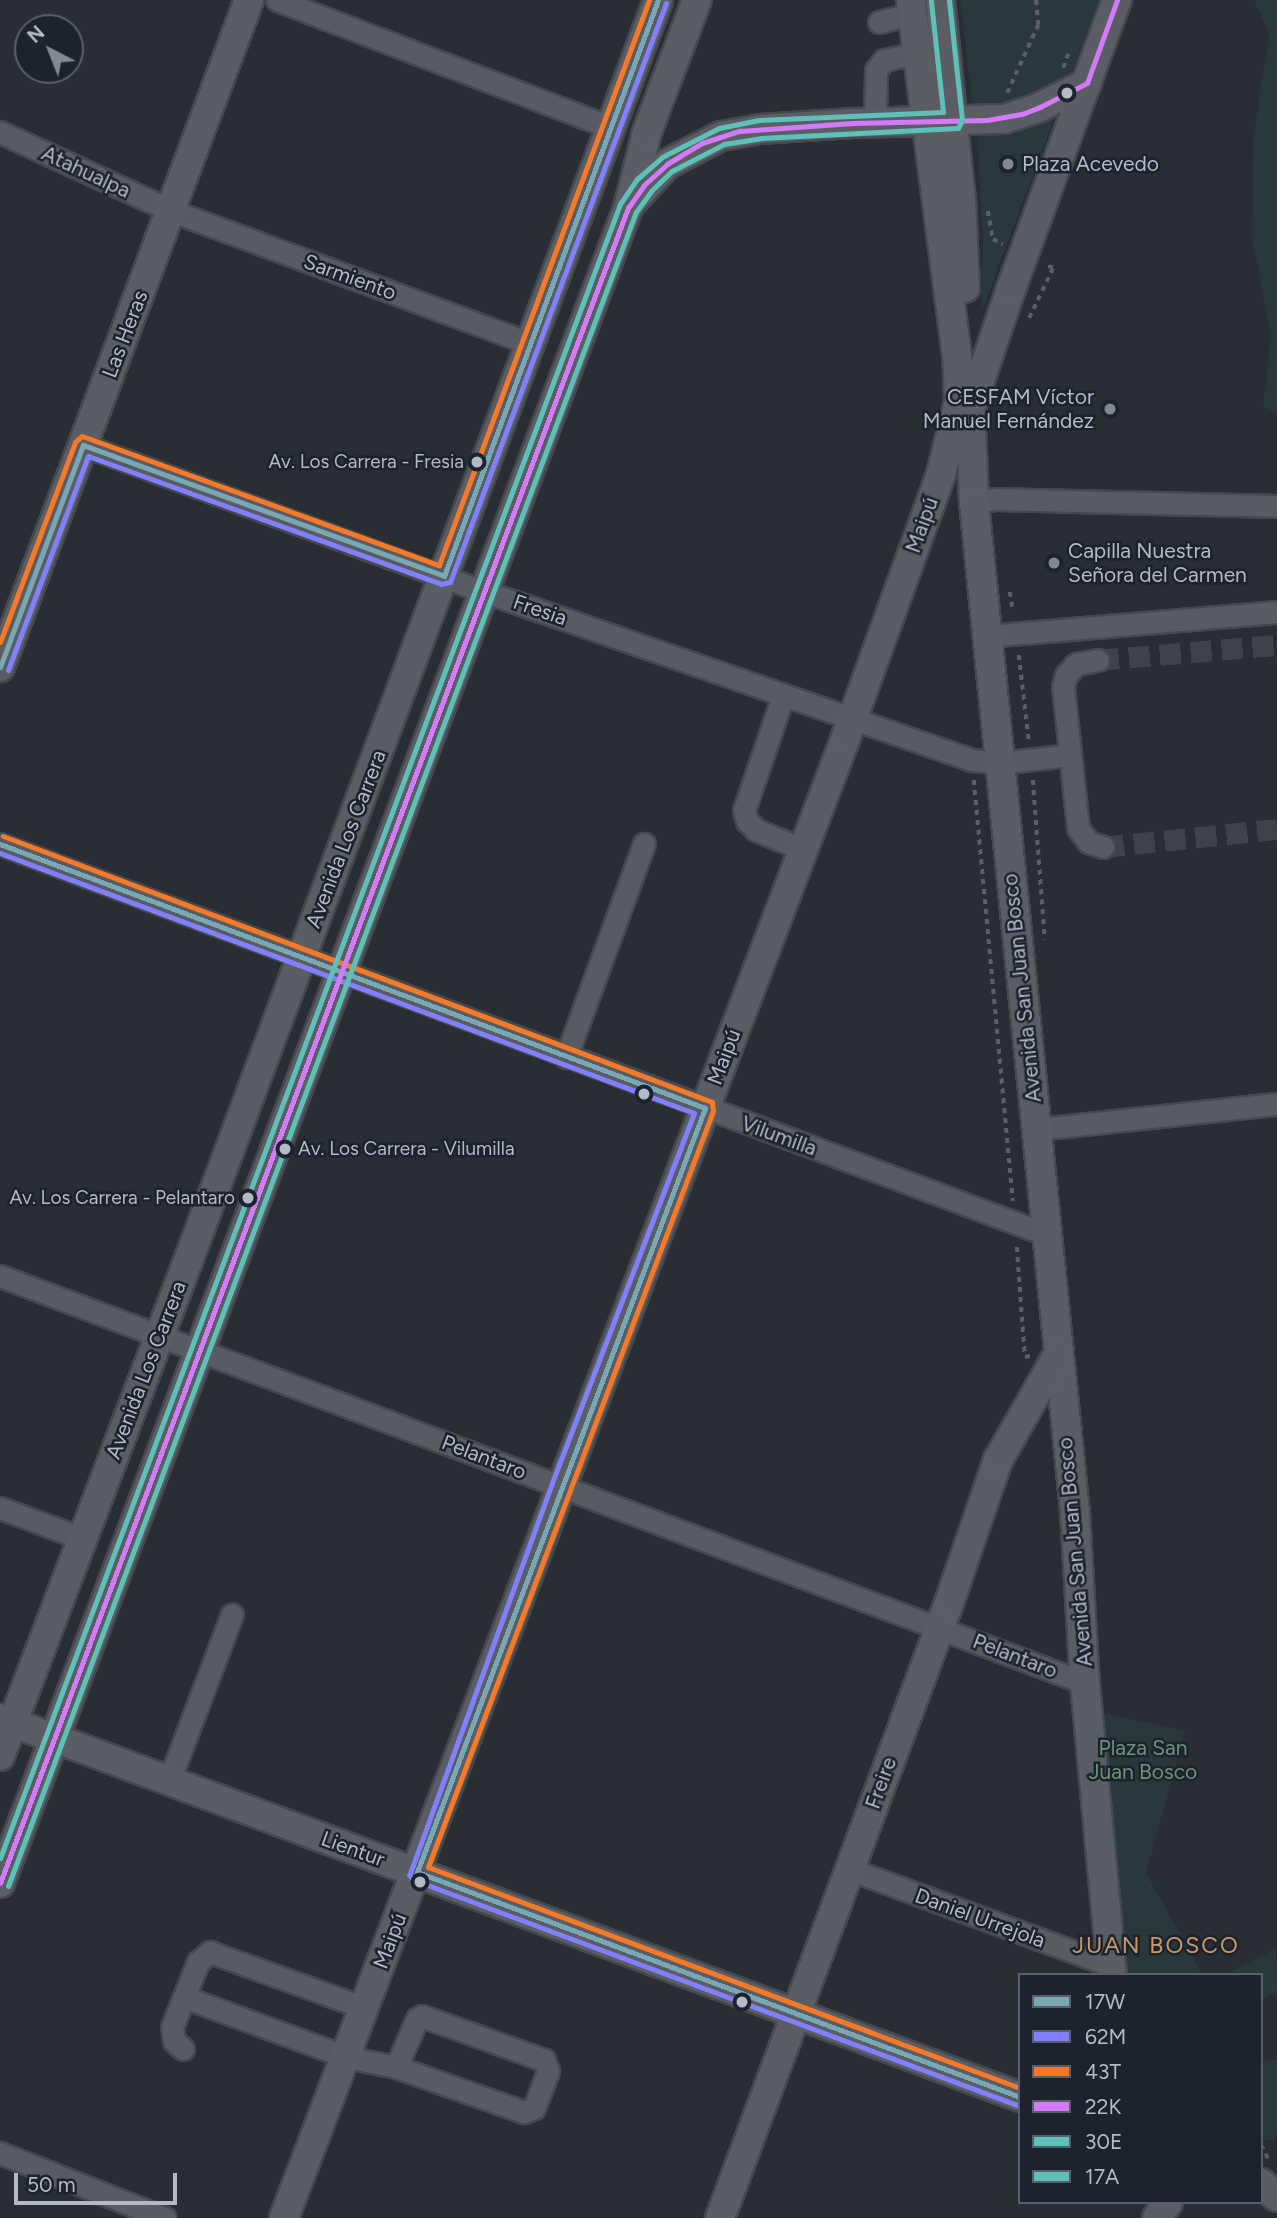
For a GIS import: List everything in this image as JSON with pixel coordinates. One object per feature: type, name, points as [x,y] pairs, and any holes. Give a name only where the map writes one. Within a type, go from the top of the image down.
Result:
[{"type":"main road","name":"Las Heras","points":[[0,667],[249,0]]},
{"type":"main road","name":"Avenida Los Carrera","points":[[0,1756],[6,1720],[81,1538],[159,1335],[658,0]]},
{"type":"main road","name":"Avenida Los Carrera","points":[[0,1883],[628,208],[647,132],[697,0]]},
{"type":"main road","points":[[628,208],[644,185],[714,0]]},
{"type":"main road","name":"Avenida San Juan Bosco","points":[[940,0],[961,200],[964,406]]},
{"type":"main road","name":"Maipú","points":[[285,2218],[803,849],[964,406],[1011,289],[1117,0]]},
{"type":"main road","name":"Avenida San Juan Bosco","points":[[912,7],[925,121],[955,331],[974,502],[986,636],[986,762],[1038,1129],[1075,1512],[1085,1683],[1112,1970]]},
{"type":"main road","points":[[644,185],[684,153],[721,136],[760,129],[875,122],[996,120],[1022,114],[1087,83]]},
{"type":"main road","points":[[925,518],[944,507],[974,502]]},
{"type":"main road","name":"Freire","points":[[720,2218],[998,1460],[1058,1355]]},
{"type":"main road","name":"Lientur","points":[[6,1720],[1018,2096]]},
{"type":"main road","points":[[1263,2185],[1277,2197]]},
{"type":"street","points":[[277,0],[609,127]]},
{"type":"street","points":[[879,22],[912,7]]},
{"type":"street","points":[[875,122],[876,70],[884,60],[917,53]]},
{"type":"street","name":"Atahualpa","points":[[0,132],[172,211]]},
{"type":"street","name":"Sarmiento","points":[[172,211],[528,343]]},
{"type":"street","name":"Fresia","points":[[83,445],[483,591],[851,720],[986,762]]},
{"type":"street","points":[[974,502],[995,499],[1277,506]]},
{"type":"street","points":[[986,636],[1277,612]]},
{"type":"street","points":[[1098,660],[1076,664],[1064,681],[1077,828],[1088,842],[1103,847]]},
{"type":"street","points":[[783,696],[744,816],[756,830],[803,849]]},
{"type":"street","points":[[986,762],[1070,755]]},
{"type":"street","name":"Vilumilla","points":[[0,844],[1048,1235]]},
{"type":"street","points":[[566,1057],[644,844]]},
{"type":"street","points":[[1038,1129],[1277,1104]]},
{"type":"street","name":"Pelantaro","points":[[0,1276],[1085,1683]]},
{"type":"street","points":[[0,1508],[81,1538]]},
{"type":"street","points":[[169,1781],[232,1614]]},
{"type":"street","name":"Daniel Urrejola","points":[[849,1869],[1112,1970]]},
{"type":"street","points":[[183,2049],[174,2041],[172,2032],[201,1957],[210,1952],[365,2008]]},
{"type":"street","points":[[184,1997],[346,2057],[396,2067],[524,2112],[534,2108],[548,2071],[544,2060],[422,2016],[417,2020],[396,2067]]},
{"type":"street","points":[[0,2153],[165,2218]]},
{"type":"path","points":[[1007,93],[1038,24],[1036,0]]},
{"type":"path","points":[[1023,330],[1052,268],[1044,266]]},
{"type":"path","points":[[986,762],[1025,1357],[1058,1355]]},
{"type":"green space","name":"Plaza Acevedo","points":[[960,0],[1099,0],[981,313],[983,241],[977,139]]},
{"type":"green space","points":[[1254,0],[1277,0],[1277,412],[1263,407],[1271,336],[1252,236],[1254,135],[1269,33]]},
{"type":"green space","name":"Plaza San Juan Bosco","points":[[1103,1713],[1185,1731],[1146,1873],[1202,1973],[1119,1973],[1111,1786]]},
{"type":"green space","points":[[1276,1949],[1277,1992],[1263,1999],[1263,1973],[1228,1973]]},
{"type":"green space","points":[[1277,2060],[1277,2132],[1273,2140],[1263,2141],[1263,2061]]},
{"type":"tunnel","points":[[1098,660],[1277,645]]},
{"type":"tunnel","points":[[1103,847],[1277,829]]},
{"type":"transit line","name":"43T","points":[[0,642],[75,442],[82,436],[439,565],[649,0]]},
{"type":"transit line","name":"17W","points":[[0,667],[83,445],[444,576],[658,0]]},
{"type":"transit line","name":"30E","points":[[8,1886],[636,212],[651,191],[672,171],[724,144],[761,138],[958,128],[962,120],[949,0]]},
{"type":"transit line","name":"22K","points":[[0,1883],[628,208],[644,185],[667,164],[702,143],[740,131],[853,123],[987,120],[1022,114],[1040,107],[1087,83],[1117,0]]},
{"type":"transit line","name":"17A","points":[[0,1858],[620,204],[637,179],[662,157],[719,128],[759,120],[943,112],[931,1]]},
{"type":"transit line","name":"62M","points":[[8,670],[88,456],[441,584],[450,582],[666,3]]},
{"type":"transit line","name":"43T","points":[[3,836],[712,1102],[713,1111],[428,1867],[1018,2087]]},
{"type":"transit line","name":"17W","points":[[0,844],[705,1108],[417,1872],[1018,2096]]},
{"type":"transit line","name":"62M","points":[[0,853],[694,1113],[552,1483],[409,1875],[414,1880],[1017,2105]]},
{"type":"place","name":"Plaza Acevedo","points":[[1008,164]]},
{"type":"place","name":"CESFAM Víctor Manuel Fernández","points":[[1110,409]]},
{"type":"place","name":"Av. Los Carrera - Fresia","points":[[477,462]]},
{"type":"place","name":"Capilla Nuestra Señora del Carmen","points":[[1054,563]]},
{"type":"place","name":"Av. Los Carrera - Vilumilla","points":[[285,1149]]},
{"type":"place","name":"Av. Los Carrera - Pelantaro","points":[[248,1198]]},
{"type":"district","name":"JUAN BOSCO","points":[[1156,1945]]}]
